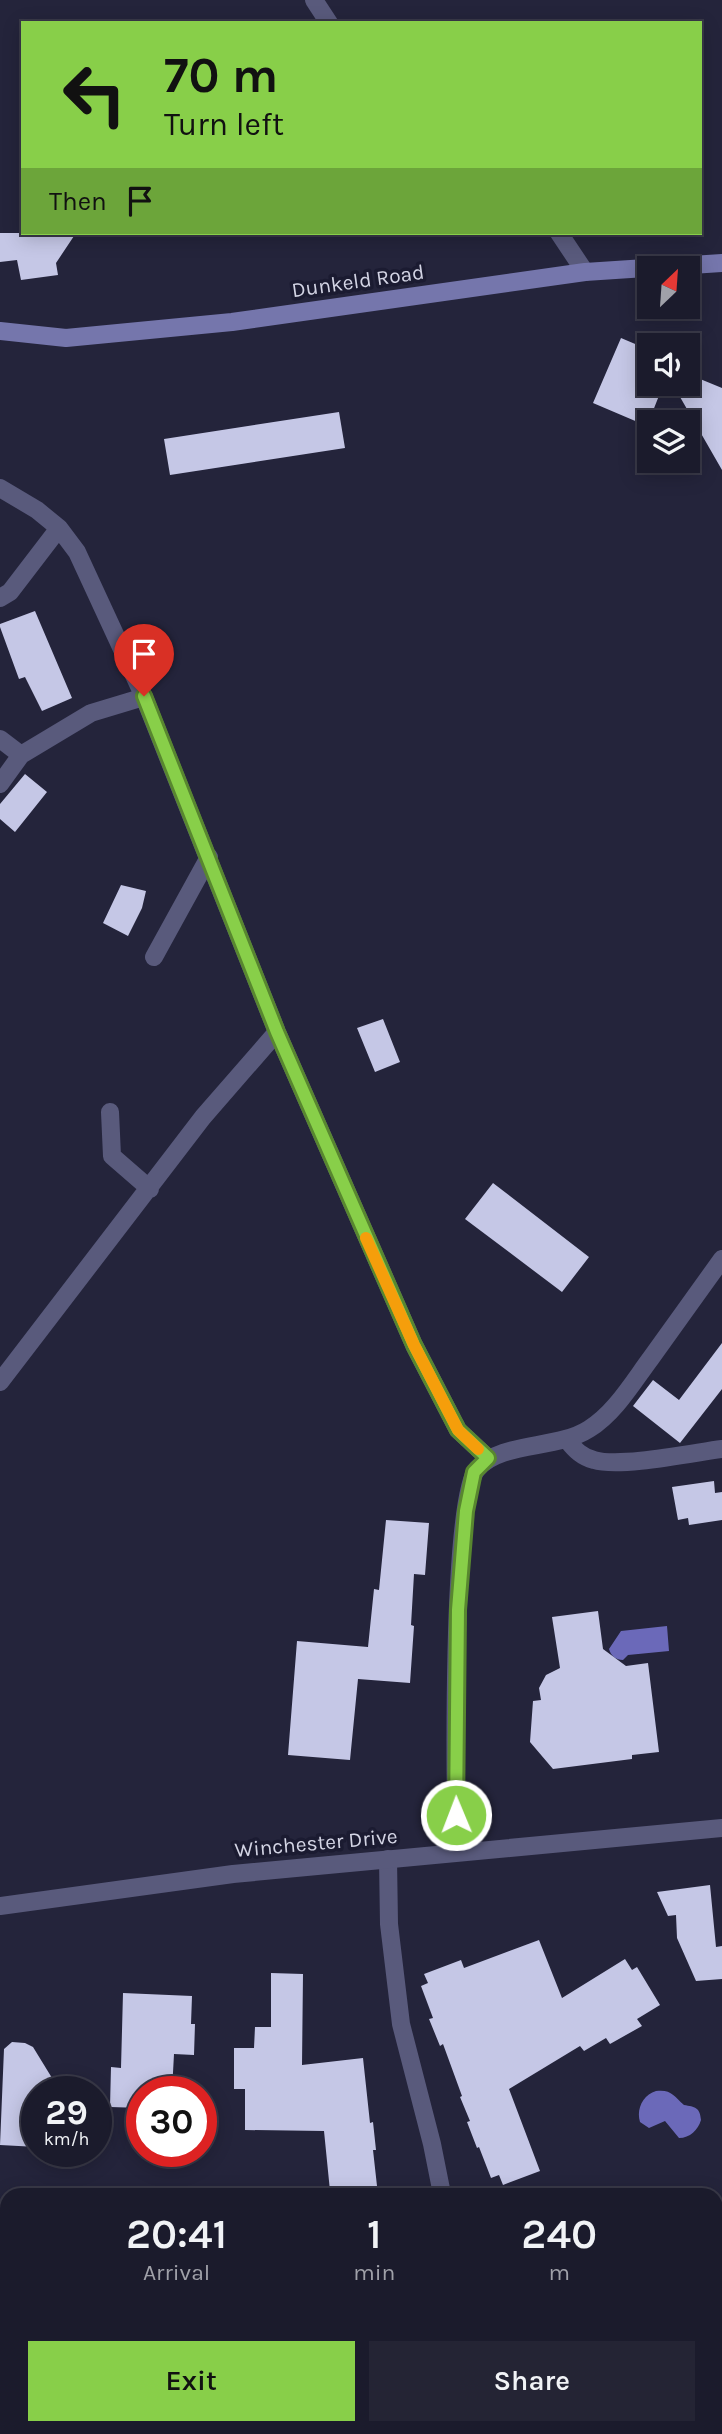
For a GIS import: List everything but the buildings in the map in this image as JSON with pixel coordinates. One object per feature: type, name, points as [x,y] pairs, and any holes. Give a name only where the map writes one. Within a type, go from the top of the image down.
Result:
[{"type":"main road","name":"Dunkeld Road","points":[[0,331],[66,338],[232,322],[585,272],[722,263]]},
{"type":"street","points":[[314,0],[328,21]]},
{"type":"street","points":[[560,235],[585,272]]},
{"type":"street","points":[[0,488],[37,510],[59,528],[77,552],[144,696],[277,1032],[414,1345],[458,1430],[488,1458]]},
{"type":"street","points":[[0,598],[10,592],[59,528]]},
{"type":"street","points":[[0,783],[21,755],[91,713],[144,696]]},
{"type":"street","points":[[0,739],[21,755]]},
{"type":"street","points":[[154,957],[209,857]]},
{"type":"street","points":[[0,1382],[203,1117],[277,1032]]},
{"type":"street","points":[[110,1112],[113,1156],[150,1189]]},
{"type":"street","points":[[457,1853],[455,1796],[458,1610],[466,1511],[474,1472],[488,1458],[568,1441],[591,1428],[621,1399],[722,1259]]},
{"type":"street","points":[[568,1441],[577,1452],[594,1461],[619,1462],[722,1449]]},
{"type":"street","name":"Winchester Drive","points":[[0,1906],[233,1874],[722,1828]]},
{"type":"street","points":[[388,1859],[388,1924],[401,2024],[441,2188]]},
{"type":"shaded area","points":[[667,1626],[669,1651],[628,1655],[623,1660],[612,1656],[609,1649],[621,1631]]},
{"type":"shaded area","points":[[656,2091],[669,2092],[684,2105],[698,2110],[701,2120],[693,2133],[679,2138],[665,2121],[649,2128],[640,2122],[642,2103]]},
{"type":"slow traffic","points":[[366,1238],[414,1345],[458,1430],[478,1449]]},
{"type":"route","points":[[144,696],[277,1032],[414,1345],[458,1430],[488,1458],[474,1472],[466,1511],[458,1610],[456,1815]]}]
